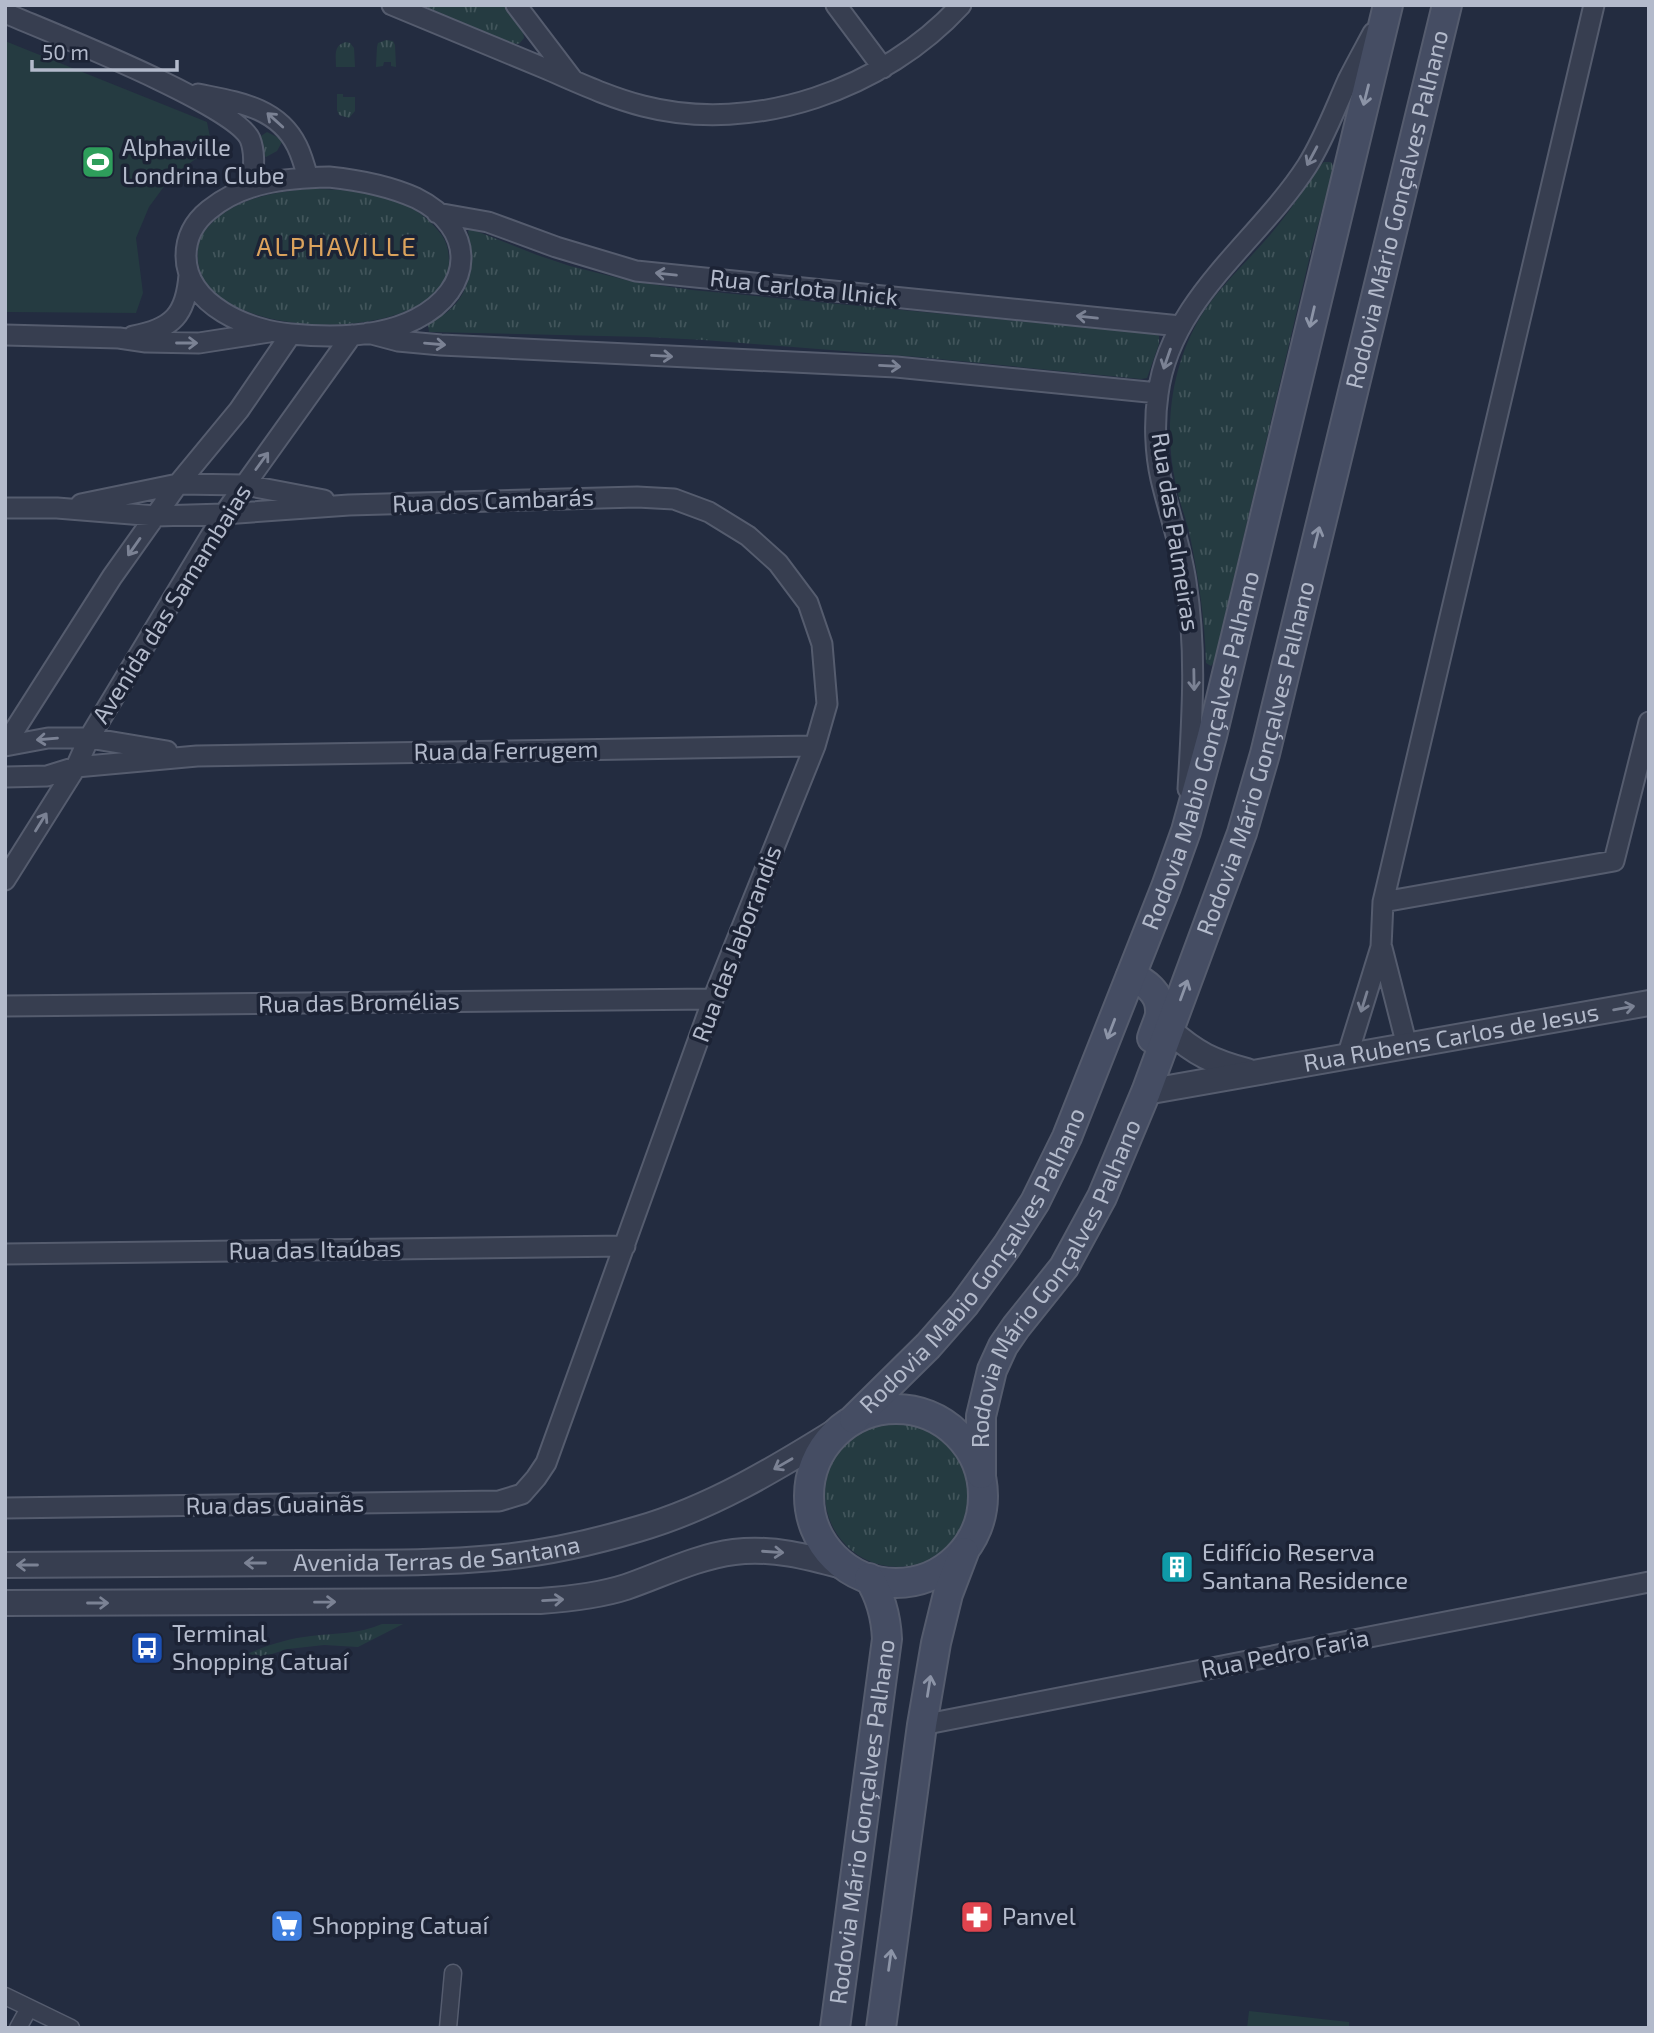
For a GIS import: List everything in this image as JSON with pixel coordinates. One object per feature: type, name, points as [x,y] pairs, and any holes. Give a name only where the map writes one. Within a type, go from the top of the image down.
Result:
[{"type":"main road","name":"Rodovia Mário Gonçalves Palhano","points":[[981,1474],[981,1416],[992,1370],[1003,1346],[1064,1267],[1102,1197],[1146,1092],[1242,833],[1265,754],[1447,5]]},
{"type":"main road","name":"Rodovia Mabio Gonçalves Palhano","points":[[848,1424],[928,1346],[964,1305],[1035,1202],[1067,1136],[1131,976],[1186,831],[1216,723],[1387,6]]},
{"type":"main road","points":[[1131,976],[1146,982],[1156,996],[1161,1010],[1144,1065],[1146,1092]]},
{"type":"main road","points":[[884,1409],[900,1409],[931,1416],[957,1433],[975,1459],[981,1474],[983,1490],[980,1521],[965,1549],[954,1561],[925,1577],[893,1583],[857,1573],[828,1550],[815,1529],[808,1497],[817,1459],[830,1439],[848,1424],[884,1409]]},
{"type":"main road","name":"Rodovia Mário Gonçalves Palhano","points":[[881,2028],[922,1725],[936,1643],[945,1606],[965,1549]]},
{"type":"main road","name":"Rodovia Mário Gonçalves Palhano","points":[[835,2028],[887,1639],[883,1608],[876,1588],[857,1573]]},
{"type":"street","points":[[392,5],[600,93],[681,113],[713,114],[762,111],[808,101],[846,87],[919,45],[961,5]]},
{"type":"street","points":[[516,5],[574,80]]},
{"type":"street","points":[[836,5],[883,68]]},
{"type":"street","points":[[1347,1057],[1381,947],[1383,902],[1594,5]]},
{"type":"street","name":"Rua das Palmeiras","points":[[1186,831],[1194,653],[1186,581],[1160,477],[1157,446],[1158,393],[1180,326],[1215,276],[1248,242],[1307,166],[1387,6]]},
{"type":"street","points":[[5,13],[184,91],[235,122],[250,140],[253,152],[252,187]]},
{"type":"street","points":[[120,338],[144,334],[169,324],[178,314],[185,303],[188,275],[186,247],[197,222],[207,211],[252,187],[268,182],[308,177],[297,146],[289,134],[265,111],[248,104],[184,91]]},
{"type":"street","name":"Rua Carlota Ilnick","points":[[282,333],[360,334],[386,330],[415,319],[439,303],[455,285],[461,266],[460,246],[448,223],[415,198],[375,184],[348,179],[308,177]]},
{"type":"street","name":"Rua Carlota Ilnick","points":[[437,213],[488,222],[556,247],[636,271],[1180,326]]},
{"type":"street","points":[[188,275],[203,297],[224,313],[282,333]]},
{"type":"street","points":[[5,335],[199,343],[282,333]]},
{"type":"street","points":[[5,745],[112,577],[178,484],[239,410],[282,333]]},
{"type":"street","points":[[360,334],[441,345],[896,367],[1158,393]]},
{"type":"street","name":"Avenida das Samambaias","points":[[5,880],[76,767],[89,738],[224,514],[360,334]]},
{"type":"street","name":"Rua dos Cambarás","points":[[57,508],[178,484],[245,485],[349,505]]},
{"type":"street","name":"Rua dos Cambarás","points":[[5,508],[57,508],[156,516],[349,505],[636,497]]},
{"type":"street","name":"Rua das Jaborandis","points":[[536,1478],[546,1463],[713,999],[815,746],[827,704],[822,644],[808,603],[778,563],[748,536],[709,512],[674,499],[636,497]]},
{"type":"street","points":[[1383,902],[1614,861],[1649,722]]},
{"type":"street","name":"Rua da Ferrugem","points":[[5,745],[48,738],[89,738],[197,756]]},
{"type":"street","name":"Rua da Ferrugem","points":[[5,778],[47,776],[76,767],[197,756],[815,746]]},
{"type":"street","points":[[1381,947],[1407,1046]]},
{"type":"street","name":"Rua das Bromélias","points":[[5,1006],[713,999]]},
{"type":"street","name":"Rua Rubens Carlos de Jesus","points":[[1146,1092],[1649,1003]]},
{"type":"street","name":"Rua Rubens Carlos de Jesus","points":[[1169,1030],[1199,1054],[1220,1064],[1255,1073]]},
{"type":"street","name":"Rua das Itaúbas","points":[[5,1254],[625,1246]]},
{"type":"street","name":"Avenida Terras de Santana","points":[[5,1565],[394,1562],[493,1558],[546,1551],[628,1532],[683,1513],[744,1486],[848,1424]]},
{"type":"street","name":"Rua das Guainãs","points":[[5,1508],[499,1501],[523,1494],[536,1478]]},
{"type":"street","name":"Avenida Terras de Santana","points":[[5,1603],[571,1599],[623,1588],[708,1557],[733,1552],[803,1555],[857,1573]]},
{"type":"street","name":"Rua Pedro Faria","points":[[922,1725],[1649,1582]]},
{"type":"street","points":[[448,2028],[453,1973]]},
{"type":"street","points":[[5,1996],[71,2028]]},
{"type":"street","points":[[18,2028],[29,2008]]},
{"type":"green space","points":[[422,5],[506,5],[522,27],[524,38],[519,44],[511,43]]},
{"type":"green space","name":"Alphaville Londrina Clube","points":[[5,41],[207,122],[212,147],[171,177],[149,207],[136,238],[143,293],[136,313],[5,312]]},
{"type":"green space","points":[[393,41],[395,45],[396,67],[391,66],[391,62],[384,62],[383,66],[376,67],[378,43]]},
{"type":"green space","points":[[346,42],[354,48],[355,67],[336,67],[337,48]]},
{"type":"green space","points":[[337,94],[355,97],[355,111],[349,118],[339,115]]},
{"type":"green space","points":[[267,132],[283,140],[277,151],[266,157],[261,136]]},
{"type":"green space","points":[[1324,162],[1331,162],[1332,174],[1211,666],[1206,663],[1203,613],[1195,564],[1172,463],[1170,420],[1176,376],[1191,335],[1208,305],[1275,229]]},
{"type":"green space","points":[[309,189],[344,190],[380,196],[413,209],[428,220],[442,236],[448,251],[449,263],[439,289],[413,308],[377,320],[334,325],[291,322],[251,313],[220,296],[199,268],[198,247],[204,232],[225,212],[238,205],[265,195]]},
{"type":"green space","points":[[471,229],[570,266],[630,281],[692,290],[1156,334],[1159,336],[1159,344],[1147,378],[1141,379],[704,340],[429,332],[428,325],[446,313],[462,296],[469,276],[468,231]]},
{"type":"green space","points":[[898,1421],[926,1426],[950,1442],[966,1466],[971,1494],[966,1522],[950,1546],[926,1562],[898,1567],[870,1562],[846,1546],[830,1522],[825,1494],[830,1466],[846,1442],[870,1426]]},
{"type":"green space","points":[[382,1624],[403,1624],[358,1647],[324,1645],[288,1649],[262,1657],[233,1673],[227,1665],[257,1650],[300,1637],[356,1631]]},
{"type":"green space","points":[[1249,2011],[1349,2022],[1349,2028],[1247,2028]]},
{"type":"place","name":"Alphaville Londrina Clube","points":[[98,162]]},
{"type":"place","name":"Edifício Reserva Santana Residence","points":[[1177,1567]]},
{"type":"place","name":"Terminal Shopping Catuaí","points":[[147,1648]]},
{"type":"place","name":"Panvel","points":[[977,1917]]},
{"type":"place","name":"Shopping Catuaí","points":[[287,1926]]},
{"type":"district","name":"ALPHAVILLE","points":[[337,247]]}]
